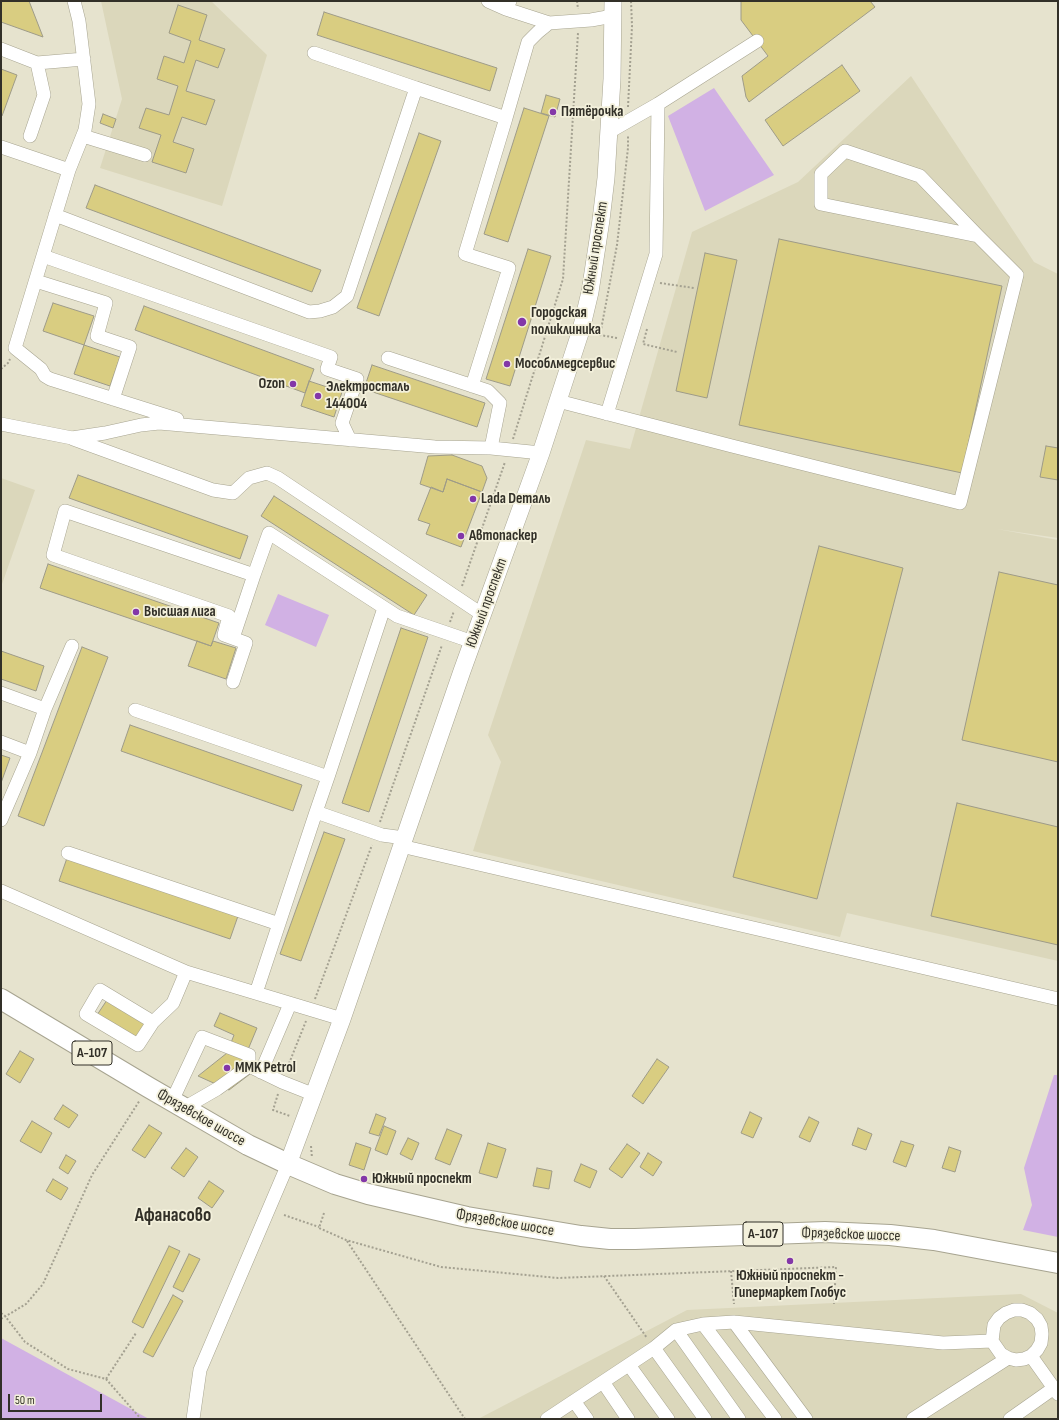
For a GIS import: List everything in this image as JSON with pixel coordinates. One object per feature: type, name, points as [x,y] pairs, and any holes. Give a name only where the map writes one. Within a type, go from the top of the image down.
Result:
[{"type":"highway","name":"Фрязевское шоссе","points":[[1,999],[248,1145],[335,1184],[368,1194],[466,1217],[581,1236],[610,1239],[825,1232],[882,1234],[934,1240],[1058,1263]]},
{"type":"main road","name":"Южный проспект","points":[[288,1164],[315,1095],[402,842],[541,453],[581,330],[590,292],[601,220],[609,132],[612,79],[613,9]]},
{"type":"street","points":[[74,1],[79,21],[89,104],[85,130],[69,170],[15,348],[41,369],[45,376],[50,379],[198,426]]},
{"type":"street","points":[[488,1],[508,5],[549,23],[578,21],[613,9]]},
{"type":"street","points":[[472,386],[509,268],[465,254],[528,42],[549,23]]},
{"type":"street","points":[[609,132],[658,104],[757,41]]},
{"type":"street","points":[[1,49],[37,63],[84,59]]},
{"type":"street","points":[[314,53],[506,118]]},
{"type":"street","points":[[30,136],[44,95],[37,63]]},
{"type":"street","points":[[55,215],[309,312],[320,312],[332,307],[347,296],[416,88]]},
{"type":"street","points":[[607,414],[656,254],[658,104]]},
{"type":"street","points":[[83,136],[145,156]]},
{"type":"street","points":[[1,147],[69,170]]},
{"type":"street","points":[[558,401],[960,503],[1017,275],[920,176],[845,151],[821,174],[822,204],[978,236]]},
{"type":"street","points":[[43,256],[331,357],[327,369],[357,379],[342,423],[350,440]]},
{"type":"street","points":[[36,281],[106,303],[97,336],[130,347],[113,399]]},
{"type":"street","points":[[388,358],[488,391],[500,403],[491,448]]},
{"type":"street","points":[[72,438],[159,423],[435,447],[491,448],[541,453]]},
{"type":"street","points":[[1,424],[72,438],[213,490],[233,493],[249,478],[267,473],[278,478],[483,614]]},
{"type":"street","points":[[234,682],[246,643],[224,635],[228,616],[53,556],[65,511],[254,575]]},
{"type":"street","points":[[233,638],[269,533],[397,616],[473,642]]},
{"type":"street","points":[[256,993],[384,608]]},
{"type":"street","points":[[1,820],[30,753],[45,709],[72,646]]},
{"type":"street","points":[[1,693],[45,709]]},
{"type":"street","points":[[135,710],[328,777]]},
{"type":"street","points":[[1,742],[30,753]]},
{"type":"street","points":[[316,812],[402,842],[1058,999]]},
{"type":"street","points":[[68,852],[279,924]]},
{"type":"street","points":[[1,891],[186,972],[342,1019]]},
{"type":"street","points":[[153,1022],[100,990],[86,1014],[138,1045],[153,1022],[173,1003],[186,972]]},
{"type":"street","points":[[261,1072],[290,1004]]},
{"type":"street","points":[[178,1104],[202,1037],[249,1055],[249,1066]]},
{"type":"street","points":[[249,1066],[282,1082],[315,1095]]},
{"type":"street","points":[[178,1104],[217,1089],[249,1066]]},
{"type":"street","points":[[193,1419],[200,1370],[288,1164]]},
{"type":"street","points":[[1014,1310],[1022,1310],[1037,1319],[1041,1326],[1041,1343],[1031,1356],[1016,1360],[1008,1358],[1002,1354],[992,1341],[994,1325],[999,1318],[1006,1313],[1014,1310]]},
{"type":"street","points":[[734,1322],[806,1419]]},
{"type":"street","points":[[547,1419],[654,1348],[676,1330],[703,1324],[734,1322],[943,1343],[992,1341]]},
{"type":"street","points":[[703,1324],[775,1419]]},
{"type":"street","points":[[676,1330],[739,1419]]},
{"type":"street","points":[[654,1348],[705,1419]]},
{"type":"street","points":[[1010,1419],[1056,1391],[1031,1356]]},
{"type":"street","points":[[913,1419],[1008,1358]]},
{"type":"street","points":[[629,1365],[668,1419]]},
{"type":"street","points":[[602,1382],[628,1419]]},
{"type":"street","points":[[574,1401],[587,1419]]},
{"type":"path","points":[[291,1117],[273,1110],[282,1082],[311,1010],[377,833],[509,450],[563,278],[578,21],[577,1]]},
{"type":"path","points":[[631,1],[632,26],[628,148],[617,245],[600,335],[677,352]]},
{"type":"path","points":[[658,289],[660,282],[694,288]]},
{"type":"path","points":[[643,344],[649,324]]},
{"type":"path","points":[[1,1318],[26,1304],[42,1284],[92,1175],[148,1087]]},
{"type":"path","points":[[311,1145],[313,1164]]},
{"type":"path","points":[[319,1228],[324,1212]]},
{"type":"path","points":[[284,1215],[346,1240],[441,1267],[558,1278],[836,1267],[834,1304]]},
{"type":"path","points":[[346,1240],[465,1419]]},
{"type":"path","points":[[731,1271],[734,1304]]},
{"type":"path","points":[[604,1276],[654,1348]]},
{"type":"path","points":[[1,1313],[25,1342],[68,1369],[106,1379],[141,1419]]},
{"type":"path","points":[[106,1379],[136,1333]]},
{"type":"shaded area","points":[[101,1],[211,1],[267,55],[222,206],[100,168],[122,99]]},
{"type":"shaded area","points":[[911,76],[1034,262],[1058,274],[1058,538],[997,529],[1058,540],[1058,961],[847,913],[840,937],[473,851],[501,762],[488,735],[586,440],[630,449],[692,232],[798,182]]},
{"type":"shaded area","points":[[714,88],[774,175],[705,211],[668,116]]},
{"type":"shaded area","points":[[1,478],[35,490],[1,587]]},
{"type":"shaded area","points":[[278,594],[329,615],[316,647],[265,625]]},
{"type":"shaded area","points":[[1054,1075],[1058,1075],[1058,1237],[1023,1230],[1032,1205],[1024,1168]]},
{"type":"shaded area","points":[[1021,1294],[1058,1313],[1058,1419],[478,1419],[687,1310]]},
{"type":"shaded area","points":[[1,1338],[149,1419],[1,1419]]},
{"type":"building","points":[[1,1],[29,1],[43,37],[1,22]]},
{"type":"building","points":[[741,1],[870,1],[875,7],[749,102],[746,97],[742,76],[768,56],[741,20]]},
{"type":"building","points":[[178,5],[207,15],[199,40],[225,49],[218,68],[196,60],[186,91],[215,100],[206,125],[182,117],[173,142],[194,149],[186,173],[152,162],[161,135],[139,128],[146,108],[169,115],[178,86],[157,79],[164,56],[184,63],[191,41],[169,33]]},
{"type":"building","points":[[324,12],[497,68],[490,91],[317,35]]},
{"type":"building","points":[[842,65],[860,91],[783,146],[765,120]]},
{"type":"building","points":[[1,69],[17,75],[2,116],[1,116]]},
{"type":"building","points":[[546,95],[560,99],[555,117],[541,113]]},
{"type":"building","points":[[524,108],[549,116],[508,242],[484,234]]},
{"type":"building","points":[[103,114],[116,119],[113,128],[100,123]]},
{"type":"building","points":[[419,133],[441,141],[379,316],[357,308]]},
{"type":"building","points":[[95,185],[321,270],[312,292],[86,208]]},
{"type":"building","points":[[779,239],[1002,286],[962,473],[739,425]]},
{"type":"building","points":[[528,249],[551,256],[510,386],[486,379]]},
{"type":"building","points":[[705,253],[737,260],[707,398],[676,391]]},
{"type":"building","points":[[53,303],[94,316],[84,345],[43,331]]},
{"type":"building","points":[[144,306],[314,369],[305,393],[135,330]]},
{"type":"building","points":[[84,345],[120,357],[110,386],[74,374]]},
{"type":"building","points":[[372,365],[485,403],[477,427],[364,389]]},
{"type":"building","points":[[309,381],[342,392],[334,417],[301,406]]},
{"type":"building","points":[[1046,446],[1058,448],[1058,480],[1040,477]]},
{"type":"building","points":[[452,455],[482,466],[487,478],[482,492],[447,479],[443,492],[420,484],[428,456]]},
{"type":"building","points":[[78,475],[248,536],[240,559],[69,498]]},
{"type":"building","points":[[447,479],[482,492],[461,547],[426,534],[430,524],[418,520],[431,487],[443,492]]},
{"type":"building","points":[[274,496],[427,595],[414,615],[261,516]]},
{"type":"building","points":[[819,546],[903,568],[817,899],[733,877]]},
{"type":"building","points":[[48,564],[219,623],[211,646],[40,588]]},
{"type":"building","points":[[999,572],[1058,585],[1058,762],[962,740]]},
{"type":"building","points":[[401,628],[428,637],[369,812],[342,803]]},
{"type":"building","points":[[197,641],[211,646],[213,641],[236,648],[226,679],[188,666]]},
{"type":"building","points":[[82,647],[108,657],[44,826],[18,816]]},
{"type":"building","points":[[1,651],[44,666],[36,691],[1,679]]},
{"type":"building","points":[[130,725],[302,785],[293,811],[121,751]]},
{"type":"building","points":[[1,755],[10,758],[1,783]]},
{"type":"building","points":[[957,803],[1058,827],[1058,945],[931,916]]},
{"type":"building","points":[[324,832],[345,839],[301,961],[280,954]]},
{"type":"building","points":[[67,858],[238,916],[230,939],[59,881]]},
{"type":"building","points":[[107,1000],[145,1024],[136,1038],[97,1015]]},
{"type":"building","points":[[220,1013],[257,1028],[242,1064],[250,1074],[229,1090],[198,1076],[227,1053],[234,1035],[214,1026]]},
{"type":"building","points":[[20,1051],[34,1059],[20,1083],[6,1074]]},
{"type":"building","points":[[657,1059],[669,1067],[643,1104],[632,1096]]},
{"type":"building","points":[[63,1105],[78,1115],[69,1128],[54,1119]]},
{"type":"building","points":[[750,1112],[762,1118],[753,1138],[741,1133]]},
{"type":"building","points":[[376,1114],[386,1118],[379,1136],[369,1133]]},
{"type":"building","points":[[809,1117],[819,1122],[810,1142],[799,1137]]},
{"type":"building","points":[[32,1121],[52,1133],[41,1153],[20,1141]]},
{"type":"building","points":[[149,1125],[162,1133],[145,1158],[132,1150]]},
{"type":"building","points":[[384,1126],[396,1131],[387,1155],[375,1150]]},
{"type":"building","points":[[858,1128],[872,1134],[866,1150],[852,1145]]},
{"type":"building","points":[[447,1129],[462,1135],[450,1165],[435,1159]]},
{"type":"building","points":[[408,1138],[419,1143],[412,1160],[400,1154]]},
{"type":"building","points":[[901,1141],[914,1145],[906,1167],[893,1162]]},
{"type":"building","points":[[356,1143],[371,1148],[364,1170],[349,1165]]},
{"type":"building","points":[[488,1143],[506,1149],[497,1178],[479,1173]]},
{"type":"building","points":[[627,1144],[640,1153],[622,1178],[609,1169]]},
{"type":"building","points":[[949,1147],[961,1151],[955,1172],[942,1168]]},
{"type":"building","points":[[186,1148],[198,1157],[184,1177],[171,1168]]},
{"type":"building","points":[[648,1153],[662,1162],[653,1176],[640,1167]]},
{"type":"building","points":[[66,1155],[76,1161],[68,1174],[59,1168]]},
{"type":"building","points":[[581,1164],[597,1171],[590,1188],[574,1181]]},
{"type":"building","points":[[537,1168],[552,1171],[549,1189],[533,1186]]},
{"type":"building","points":[[53,1179],[68,1188],[61,1200],[46,1191]]},
{"type":"building","points":[[209,1181],[224,1191],[212,1208],[198,1198]]},
{"type":"building","points":[[169,1246],[180,1251],[143,1328],[132,1322]]},
{"type":"building","points":[[189,1254],[200,1259],[183,1292],[173,1287]]},
{"type":"building","points":[[173,1295],[183,1301],[153,1357],[143,1352]]},
{"type":"place","name":"Пятёрочка","points":[[553,112]]},
{"type":"place","name":"Городская поликлиника","points":[[522,322]]},
{"type":"place","name":"Мособлмедсервис","points":[[507,364]]},
{"type":"place","name":"Ozon","points":[[293,384]]},
{"type":"place","name":"Электросталь 144004","points":[[318,396]]},
{"type":"place","name":"Lada Dеталь","points":[[473,499]]},
{"type":"place","name":"Автопаскер","points":[[461,536]]},
{"type":"place","name":"Высшая лига","points":[[136,612]]},
{"type":"place","name":"MMK Petrol","points":[[227,1068]]},
{"type":"place","name":"Южный проспект","points":[[364,1179]]},
{"type":"place","name":"Южный проспект - Гипермаркет Глобус","points":[[790,1261]]},
{"type":"district","name":"Афанасово","points":[[173,1216]]}]
